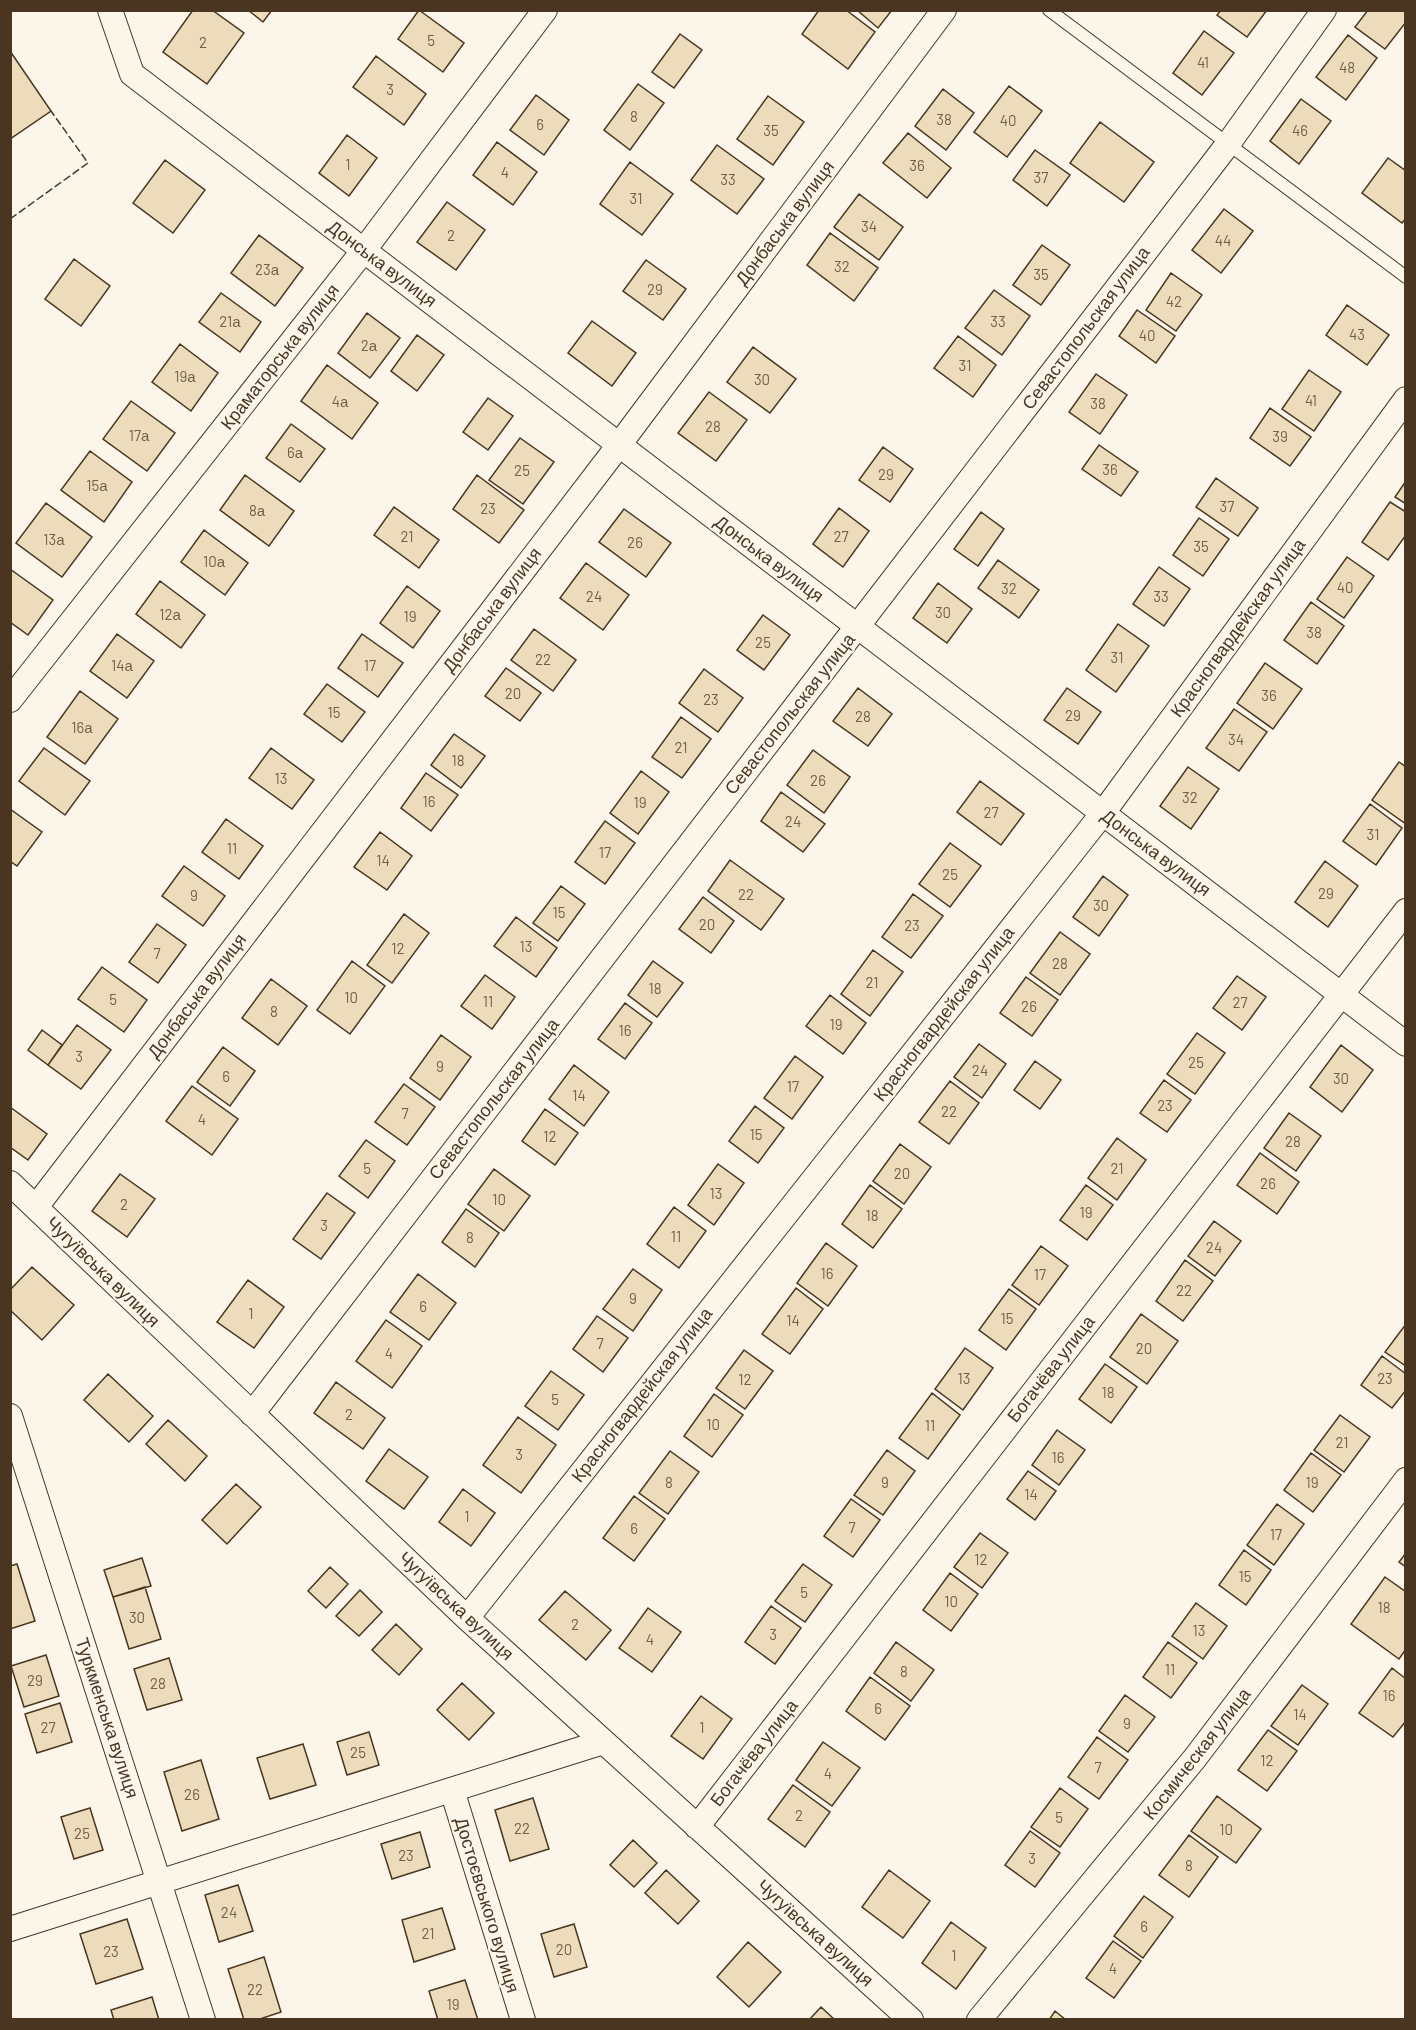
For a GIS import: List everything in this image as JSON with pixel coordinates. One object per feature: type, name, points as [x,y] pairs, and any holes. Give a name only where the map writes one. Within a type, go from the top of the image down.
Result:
[{"type":"street","name":"Донська вулиця","points":[[110,10],[132,74],[1406,1044]]},
{"type":"street","name":"Краматорська вулиця","points":[[10,700],[364,250],[545,10]]},
{"type":"street","name":"Донбаська вулиця","points":[[36,1207],[619,445],[944,10]]},
{"type":"street","name":"Севастопольская улица","points":[[252,1414],[1228,144],[1324,10]]},
{"type":"street","name":"Красногвардейская улица","points":[[467,1618],[1103,813],[1406,399]]},
{"type":"street","name":"Богачёва улица","points":[[697,1827],[1406,911]]},
{"type":"street","name":"Чугуївська вулиця","points":[[10,1182],[467,1618],[911,2019]]},
{"type":"street","name":"Туркменська вулиця","points":[[10,1416],[203,2019]]},
{"type":"street","name":"Космическая улица","points":[[979,2019],[1195,1758],[1406,1480]]},
{"type":"street","points":[[10,1929],[603,1742]]},
{"type":"street","name":"Достоєвського вулиця","points":[[452,1790],[523,2019]]},
{"type":"lane","points":[[1049,10],[1406,277]]},
{"type":"building","points":[[193,10],[212,10],[244,33],[207,84],[163,52]]},
{"type":"building","points":[[248,10],[272,10],[263,22]]},
{"type":"building","points":[[419,10],[464,43],[443,72],[398,39]]},
{"type":"building","points":[[819,10],[846,10],[875,32],[848,69],[802,34]]},
{"type":"building","points":[[857,10],[892,10],[878,28]]},
{"type":"building","points":[[1221,10],[1267,10],[1247,37],[1217,15]]},
{"type":"building","points":[[1368,10],[1406,10],[1406,22],[1385,49],[1355,27]]},
{"type":"building","points":[[1204,31],[1234,53],[1202,95],[1173,73]]},
{"type":"building","points":[[680,34],[702,50],[674,88],[652,72]]},
{"type":"building","points":[[1348,35],[1377,58],[1346,100],[1316,77]]},
{"type":"building","points":[[10,51],[51,111],[10,139]]},
{"type":"building","points":[[376,56],[426,94],[404,125],[353,87]]},
{"type":"building","points":[[638,84],[664,103],[630,150],[604,130]]},
{"type":"building","points":[[1009,86],[1042,111],[1007,157],[974,132]]},
{"type":"building","points":[[943,89],[974,113],[946,150],[915,126]]},
{"type":"building","points":[[536,95],[569,120],[544,155],[510,130]]},
{"type":"building","points":[[768,96],[804,122],[773,165],[737,139]]},
{"type":"building","points":[[1301,99],[1331,121],[1299,164],[1270,141]]},
{"type":"building","points":[[1100,122],[1154,162],[1124,202],[1070,163]]},
{"type":"building","points":[[908,133],[951,168],[927,198],[883,163]]},
{"type":"building","points":[[347,135],[377,158],[349,196],[319,173]]},
{"type":"building","points":[[497,142],[537,172],[513,205],[473,175]]},
{"type":"building","points":[[717,145],[764,179],[737,214],[691,180]]},
{"type":"building","points":[[1035,150],[1070,175],[1047,206],[1013,180]]},
{"type":"building","points":[[1388,158],[1406,171],[1406,218],[1402,223],[1362,193]]},
{"type":"building","points":[[165,160],[205,190],[173,233],[133,203]]},
{"type":"building","points":[[630,162],[673,194],[642,235],[600,204]]},
{"type":"building","points":[[859,194],[903,227],[879,260],[834,227]]},
{"type":"building","points":[[447,202],[485,230],[456,270],[417,242]]},
{"type":"building","points":[[1224,209],[1253,231],[1221,273],[1192,250]]},
{"type":"building","points":[[830,233],[878,268],[854,301],[807,265]]},
{"type":"building","points":[[259,235],[303,268],[275,306],[231,273]]},
{"type":"building","points":[[1042,245],[1070,265],[1041,305],[1013,285]]},
{"type":"building","points":[[74,259],[110,286],[81,326],[45,299]]},
{"type":"building","points":[[646,260],[686,289],[663,320],[623,291]]},
{"type":"building","points":[[1171,273],[1202,295],[1176,331],[1146,310]]},
{"type":"building","points":[[994,290],[1030,316],[1002,355],[965,328]]},
{"type":"building","points":[[221,293],[261,322],[240,352],[199,322]]},
{"type":"building","points":[[1347,305],[1389,335],[1367,365],[1326,335]]},
{"type":"building","points":[[1137,310],[1175,336],[1156,363],[1119,336]]},
{"type":"building","points":[[367,313],[400,338],[370,378],[338,353]]},
{"type":"building","points":[[592,321],[636,353],[612,386],[568,353]]},
{"type":"building","points":[[417,335],[444,355],[417,391],[391,371]]},
{"type":"building","points":[[958,336],[996,365],[973,397],[934,368]]},
{"type":"building","points":[[180,344],[218,373],[191,411],[152,382]]},
{"type":"building","points":[[753,347],[796,379],[770,413],[727,382]]},
{"type":"building","points":[[327,365],[378,403],[352,439],[301,401]]},
{"type":"building","points":[[1309,370],[1341,392],[1314,431],[1282,409]]},
{"type":"building","points":[[1096,374],[1127,395],[1100,434],[1069,412]]},
{"type":"building","points":[[709,392],[747,420],[716,461],[678,433]]},
{"type":"building","points":[[488,398],[513,416],[488,450],[463,432]]},
{"type":"building","points":[[131,401],[175,433],[147,471],[103,439]]},
{"type":"building","points":[[1270,408],[1311,437],[1290,466],[1250,438]]},
{"type":"building","points":[[291,424],[325,449],[300,482],[266,458]]},
{"type":"building","points":[[520,438],[554,462],[523,504],[489,480]]},
{"type":"building","points":[[1099,445],[1138,472],[1121,496],[1082,469]]},
{"type":"building","points":[[883,447],[913,469],[890,502],[859,480]]},
{"type":"building","points":[[90,451],[132,482],[104,522],[61,490]]},
{"type":"building","points":[[245,475],[294,511],[269,546],[220,510]]},
{"type":"building","points":[[477,475],[524,510],[499,543],[453,509]]},
{"type":"building","points":[[1216,478],[1258,508],[1238,536],[1196,507]]},
{"type":"building","points":[[1406,481],[1406,504],[1395,497]]},
{"type":"building","points":[[1390,502],[1406,512],[1406,535],[1388,560],[1362,542]]},
{"type":"building","points":[[46,503],[92,537],[62,577],[16,543]]},
{"type":"building","points":[[394,507],[439,540],[419,568],[374,535]]},
{"type":"building","points":[[839,508],[869,531],[843,567],[813,544]]},
{"type":"building","points":[[624,509],[671,543],[646,577],[599,542]]},
{"type":"building","points":[[981,512],[1004,529],[978,566],[954,549]]},
{"type":"building","points":[[1199,518],[1229,539],[1203,576],[1173,555]]},
{"type":"building","points":[[204,530],[248,563],[225,595],[181,562]]},
{"type":"building","points":[[1347,557],[1374,576],[1344,618],[1317,599]]},
{"type":"building","points":[[998,560],[1039,590],[1019,618],[978,588]]},
{"type":"building","points":[[586,563],[629,595],[603,630],[560,598]]},
{"type":"building","points":[[1159,567],[1190,589],[1164,626],[1133,604]]},
{"type":"building","points":[[10,569],[53,600],[28,635],[10,622]]},
{"type":"building","points":[[160,581],[205,615],[181,648],[136,614]]},
{"type":"building","points":[[938,583],[972,609],[947,643],[913,618]]},
{"type":"building","points":[[407,586],[440,611],[413,648],[380,623]]},
{"type":"building","points":[[1311,602],[1344,626],[1317,664],[1284,640]]},
{"type":"building","points":[[763,615],[790,635],[764,670],[737,650]]},
{"type":"building","points":[[1118,624],[1149,646],[1116,692],[1086,670]]},
{"type":"building","points":[[534,629],[576,660],[553,691],[511,660]]},
{"type":"building","points":[[117,634],[154,661],[127,698],[90,671]]},
{"type":"building","points":[[362,634],[403,663],[378,697],[338,668]]},
{"type":"building","points":[[1265,663],[1302,689],[1273,729],[1237,703]]},
{"type":"building","points":[[506,668],[541,693],[520,721],[485,696]]},
{"type":"building","points":[[704,669],[743,698],[718,732],[679,703]]},
{"type":"building","points":[[327,684],[365,712],[342,742],[304,714]]},
{"type":"building","points":[[858,688],[892,714],[868,746],[833,721]]},
{"type":"building","points":[[1067,688],[1101,712],[1078,744],[1044,720]]},
{"type":"building","points":[[80,691],[118,719],[85,764],[47,737]]},
{"type":"building","points":[[1234,709],[1267,732],[1239,771],[1206,748]]},
{"type":"building","points":[[681,717],[711,739],[682,778],[652,757]]},
{"type":"building","points":[[454,734],[485,756],[461,788],[431,765]]},
{"type":"building","points":[[44,748],[90,781],[65,815],[19,781]]},
{"type":"building","points":[[271,748],[314,780],[292,809],[249,778]]},
{"type":"building","points":[[813,750],[850,777],[824,813],[787,785]]},
{"type":"building","points":[[1399,762],[1406,767],[1406,824],[1372,800]]},
{"type":"building","points":[[1188,767],[1219,789],[1191,829],[1160,806]]},
{"type":"building","points":[[641,771],[669,792],[638,834],[610,813]]},
{"type":"building","points":[[426,773],[458,795],[431,831],[401,808]]},
{"type":"building","points":[[980,781],[1024,814],[1001,845],[957,812]]},
{"type":"building","points":[[781,792],[825,824],[803,852],[761,821]]},
{"type":"building","points":[[1370,804],[1402,828],[1376,865],[1343,841]]},
{"type":"building","points":[[10,809],[42,832],[17,866],[10,861]]},
{"type":"building","points":[[226,819],[263,846],[239,879],[202,852]]},
{"type":"building","points":[[605,821],[635,843],[605,884],[575,862]]},
{"type":"building","points":[[380,832],[412,856],[387,890],[354,867]]},
{"type":"building","points":[[950,843],[981,866],[950,907],[919,884]]},
{"type":"building","points":[[730,860],[784,899],[761,930],[708,891]]},
{"type":"building","points":[[1325,861],[1358,886],[1328,927],[1295,902]]},
{"type":"building","points":[[184,866],[225,896],[203,926],[162,896]]},
{"type":"building","points":[[1103,876],[1128,895],[1099,936],[1073,917]]},
{"type":"building","points":[[561,886],[585,904],[558,941],[533,923]]},
{"type":"building","points":[[913,894],[943,916],[911,958],[882,937]]},
{"type":"building","points":[[703,897],[734,921],[711,953],[679,929]]},
{"type":"building","points":[[404,914],[429,933],[392,983],[367,965]]},
{"type":"building","points":[[516,917],[557,948],[536,977],[494,946]]},
{"type":"building","points":[[157,924],[186,945],[158,983],[129,962]]},
{"type":"building","points":[[1060,932],[1090,954],[1060,995],[1030,973]]},
{"type":"building","points":[[873,950],[903,972],[870,1016],[841,994]]},
{"type":"building","points":[[352,961],[385,986],[350,1034],[317,1010]]},
{"type":"building","points":[[653,961],[683,983],[657,1017],[628,995]]},
{"type":"building","points":[[102,967],[147,1000],[124,1032],[78,999]]},
{"type":"building","points":[[485,975],[515,997],[492,1029],[461,1006]]},
{"type":"building","points":[[1237,976],[1266,997],[1242,1030],[1213,1008]]},
{"type":"building","points":[[1026,977],[1058,1000],[1032,1036],[1000,1013]]},
{"type":"building","points":[[271,979],[307,1006],[278,1045],[242,1018]]},
{"type":"building","points":[[830,995],[866,1023],[843,1054],[806,1026]]},
{"type":"building","points":[[625,1003],[652,1023],[625,1059],[598,1039]]},
{"type":"building","points":[[77,1025],[111,1050],[81,1089],[48,1065]]},
{"type":"building","points":[[42,1030],[62,1045],[48,1065],[28,1050]]},
{"type":"building","points":[[1197,1033],[1225,1053],[1195,1094],[1167,1074]]},
{"type":"building","points":[[441,1035],[471,1057],[440,1100],[410,1078]]},
{"type":"building","points":[[979,1044],[1006,1064],[982,1098],[954,1077]]},
{"type":"building","points":[[1341,1045],[1373,1070],[1342,1112],[1310,1087]]},
{"type":"building","points":[[223,1047],[255,1071],[230,1106],[197,1082]]},
{"type":"building","points":[[795,1056],[823,1077],[792,1119],[764,1098]]},
{"type":"building","points":[[1035,1061],[1061,1080],[1040,1109],[1014,1090]]},
{"type":"building","points":[[574,1065],[609,1092],[584,1126],[549,1099]]},
{"type":"building","points":[[1164,1080],[1191,1100],[1167,1132],[1140,1113]]},
{"type":"building","points":[[950,1081],[979,1103],[949,1144],[919,1122]]},
{"type":"building","points":[[404,1084],[435,1107],[407,1145],[375,1122]]},
{"type":"building","points":[[192,1086],[238,1119],[212,1155],[166,1121]]},
{"type":"building","points":[[755,1106],[784,1128],[758,1163],[729,1141]]},
{"type":"building","points":[[10,1107],[47,1134],[28,1160],[10,1147]]},
{"type":"building","points":[[545,1109],[578,1133],[555,1165],[522,1141]]},
{"type":"building","points":[[1289,1113],[1321,1136],[1296,1171],[1264,1148]]},
{"type":"building","points":[[1117,1138],[1146,1160],[1117,1200],[1088,1178]]},
{"type":"building","points":[[366,1140],[395,1161],[368,1198],[339,1176]]},
{"type":"building","points":[[900,1144],[931,1167],[904,1204],[873,1181]]},
{"type":"building","points":[[1260,1153],[1299,1182],[1277,1214],[1237,1185]]},
{"type":"building","points":[[718,1164],[744,1183],[714,1225],[688,1205]]},
{"type":"building","points":[[494,1169],[530,1196],[504,1231],[468,1204]]},
{"type":"building","points":[[120,1174],[155,1199],[127,1237],[92,1211]]},
{"type":"building","points":[[870,1185],[902,1209],[873,1248],[842,1224]]},
{"type":"building","points":[[1086,1185],[1113,1205],[1087,1240],[1060,1220]]},
{"type":"building","points":[[327,1193],[355,1213],[321,1259],[293,1239]]},
{"type":"building","points":[[674,1207],[706,1231],[679,1268],[647,1244]]},
{"type":"building","points":[[466,1209],[499,1233],[475,1267],[442,1242]]},
{"type":"building","points":[[1214,1221],[1241,1241],[1215,1276],[1188,1256]]},
{"type":"building","points":[[826,1243],[857,1266],[828,1306],[797,1283]]},
{"type":"building","points":[[1041,1246],[1068,1266],[1039,1305],[1012,1285]]},
{"type":"building","points":[[1185,1260],[1213,1281],[1183,1321],[1156,1301]]},
{"type":"building","points":[[32,1267],[74,1305],[42,1340],[10,1310],[10,1290]]},
{"type":"building","points":[[633,1269],[662,1290],[633,1331],[603,1309]]},
{"type":"building","points":[[418,1274],[456,1303],[429,1340],[390,1312]]},
{"type":"building","points":[[248,1280],[284,1307],[254,1348],[217,1322]]},
{"type":"building","points":[[796,1288],[823,1309],[790,1354],[762,1334]]},
{"type":"building","points":[[1009,1289],[1036,1309],[1006,1350],[979,1330]]},
{"type":"building","points":[[1141,1314],[1178,1341],[1147,1384],[1110,1357]]},
{"type":"building","points":[[597,1316],[628,1338],[603,1372],[573,1349]]},
{"type":"building","points":[[386,1320],[422,1346],[392,1388],[356,1361]]},
{"type":"building","points":[[1406,1324],[1406,1366],[1385,1352]]},
{"type":"building","points":[[965,1348],[993,1368],[963,1410],[935,1389]]},
{"type":"building","points":[[744,1350],[773,1371],[745,1409],[716,1388]]},
{"type":"building","points":[[1382,1356],[1406,1374],[1406,1390],[1392,1408],[1361,1385]]},
{"type":"building","points":[[1105,1364],[1137,1387],[1111,1423],[1079,1399]]},
{"type":"building","points":[[551,1371],[584,1395],[558,1430],[525,1406]]},
{"type":"building","points":[[108,1374],[153,1416],[129,1442],[84,1400]]},
{"type":"building","points":[[336,1382],[385,1418],[363,1449],[314,1413]]},
{"type":"building","points":[[932,1393],[960,1415],[928,1459],[899,1438]]},
{"type":"building","points":[[714,1394],[743,1415],[712,1457],[684,1436]]},
{"type":"building","points":[[1340,1415],[1370,1437],[1344,1472],[1314,1450]]},
{"type":"building","points":[[518,1417],[556,1445],[521,1493],[483,1465]]},
{"type":"building","points":[[168,1420],[207,1456],[185,1481],[146,1444]]},
{"type":"building","points":[[1057,1430],[1085,1450],[1059,1485],[1032,1465]]},
{"type":"building","points":[[389,1449],[428,1477],[404,1509],[366,1481]]},
{"type":"building","points":[[887,1450],[915,1471],[883,1515],[854,1495]]},
{"type":"building","points":[[670,1451],[699,1472],[668,1514],[639,1493]]},
{"type":"building","points":[[1311,1453],[1341,1475],[1313,1512],[1284,1490]]},
{"type":"building","points":[[1028,1471],[1056,1491],[1035,1520],[1007,1499]]},
{"type":"building","points":[[236,1484],[261,1507],[227,1544],[202,1520]]},
{"type":"building","points":[[463,1489],[495,1513],[471,1546],[439,1522]]},
{"type":"building","points":[[634,1496],[665,1519],[634,1561],[603,1538]]},
{"type":"building","points":[[851,1499],[880,1520],[853,1557],[824,1536]]},
{"type":"building","points":[[1277,1504],[1304,1524],[1274,1565],[1247,1545]]},
{"type":"building","points":[[980,1533],[1008,1553],[982,1588],[954,1567]]},
{"type":"building","points":[[1244,1550],[1271,1570],[1246,1605],[1219,1585]]},
{"type":"building","points":[[1406,1553],[1406,1567],[1399,1562]]},
{"type":"building","points":[[142,1558],[151,1586],[113,1597],[104,1570]]},
{"type":"building","points":[[17,1564],[35,1621],[10,1629],[10,1566]]},
{"type":"building","points":[[803,1564],[832,1585],[805,1622],[775,1601]]},
{"type":"building","points":[[330,1567],[348,1584],[326,1608],[308,1591]]},
{"type":"building","points":[[950,1573],[978,1594],[951,1631],[923,1610]]},
{"type":"building","points":[[1385,1577],[1406,1592],[1406,1649],[1399,1659],[1351,1624]]},
{"type":"building","points":[[145,1587],[161,1639],[129,1649],[113,1597]]},
{"type":"building","points":[[360,1590],[382,1612],[359,1636],[336,1616]]},
{"type":"building","points":[[565,1591],[611,1630],[586,1660],[539,1620]]},
{"type":"building","points":[[1196,1603],[1227,1626],[1203,1659],[1172,1636]]},
{"type":"building","points":[[771,1606],[801,1628],[775,1664],[745,1642]]},
{"type":"building","points":[[648,1608],[681,1632],[652,1672],[619,1648]]},
{"type":"building","points":[[396,1624],[422,1649],[399,1675],[372,1650]]},
{"type":"building","points":[[896,1642],[934,1670],[911,1701],[874,1673]]},
{"type":"building","points":[[1168,1642],[1197,1663],[1171,1698],[1143,1677]]},
{"type":"building","points":[[46,1655],[59,1696],[24,1707],[11,1666]]},
{"type":"building","points":[[169,1658],[182,1700],[147,1710],[134,1669]]},
{"type":"building","points":[[1392,1668],[1406,1679],[1406,1721],[1393,1737],[1359,1713]]},
{"type":"building","points":[[870,1677],[910,1706],[885,1740],[846,1711]]},
{"type":"building","points":[[462,1683],[494,1713],[469,1740],[437,1710]]},
{"type":"building","points":[[1302,1685],[1328,1704],[1298,1745],[1271,1726]]},
{"type":"building","points":[[1125,1695],[1155,1717],[1128,1752],[1099,1731]]},
{"type":"building","points":[[701,1696],[732,1719],[703,1759],[671,1736]]},
{"type":"building","points":[[60,1703],[72,1742],[37,1753],[25,1714]]},
{"type":"building","points":[[1268,1730],[1297,1751],[1267,1791],[1238,1770]]},
{"type":"building","points":[[369,1732],[379,1765],[347,1775],[337,1742]]},
{"type":"building","points":[[1097,1737],[1128,1760],[1099,1799],[1068,1777]]},
{"type":"building","points":[[823,1742],[860,1768],[832,1806],[796,1780]]},
{"type":"building","points":[[303,1744],[316,1785],[270,1799],[257,1758]]},
{"type":"building","points":[[201,1760],[219,1819],[182,1831],[164,1772]]},
{"type":"building","points":[[793,1785],[830,1812],[805,1847],[768,1819]]},
{"type":"building","points":[[1060,1788],[1088,1809],[1060,1847],[1031,1827]]},
{"type":"building","points":[[1217,1796],[1261,1829],[1236,1863],[1191,1831]]},
{"type":"building","points":[[533,1798],[549,1849],[510,1861],[495,1810]]},
{"type":"building","points":[[90,1808],[103,1850],[74,1859],[61,1817]]},
{"type":"building","points":[[1030,1831],[1060,1853],[1035,1887],[1005,1865]]},
{"type":"building","points":[[420,1832],[430,1867],[392,1879],[381,1844]]},
{"type":"building","points":[[1189,1835],[1218,1857],[1189,1897],[1159,1875]]},
{"type":"building","points":[[633,1840],[657,1863],[634,1887],[610,1865]]},
{"type":"building","points":[[666,1870],[699,1901],[678,1924],[645,1893]]},
{"type":"building","points":[[889,1870],[930,1901],[903,1938],[862,1907]]},
{"type":"building","points":[[238,1885],[253,1931],[219,1942],[205,1895]]},
{"type":"building","points":[[1144,1896],[1173,1917],[1143,1958],[1114,1936]]},
{"type":"building","points":[[442,1908],[455,1949],[414,1962],[402,1920]]},
{"type":"building","points":[[127,1919],[143,1969],[96,1984],[80,1934]]},
{"type":"building","points":[[951,1922],[986,1948],[956,1989],[922,1963]]},
{"type":"building","points":[[574,1924],[587,1967],[554,1977],[541,1934]]},
{"type":"building","points":[[1113,1941],[1141,1961],[1114,1998],[1086,1978]]},
{"type":"building","points":[[748,1942],[781,1972],[749,2007],[717,1977]]},
{"type":"building","points":[[264,1957],[281,2012],[257,2020],[244,2020],[228,1969]]},
{"type":"building","points":[[465,1980],[478,2020],[438,2020],[429,1991]]},
{"type":"building","points":[[152,1997],[159,2020],[114,2020],[111,2010]]},
{"type":"building","points":[[821,2007],[835,2020],[809,2020]]},
{"type":"building","points":[[1055,2011],[1066,2020],[1049,2020]]},
{"type":"fence","points":[[10,219],[88,163],[51,111]]}]
